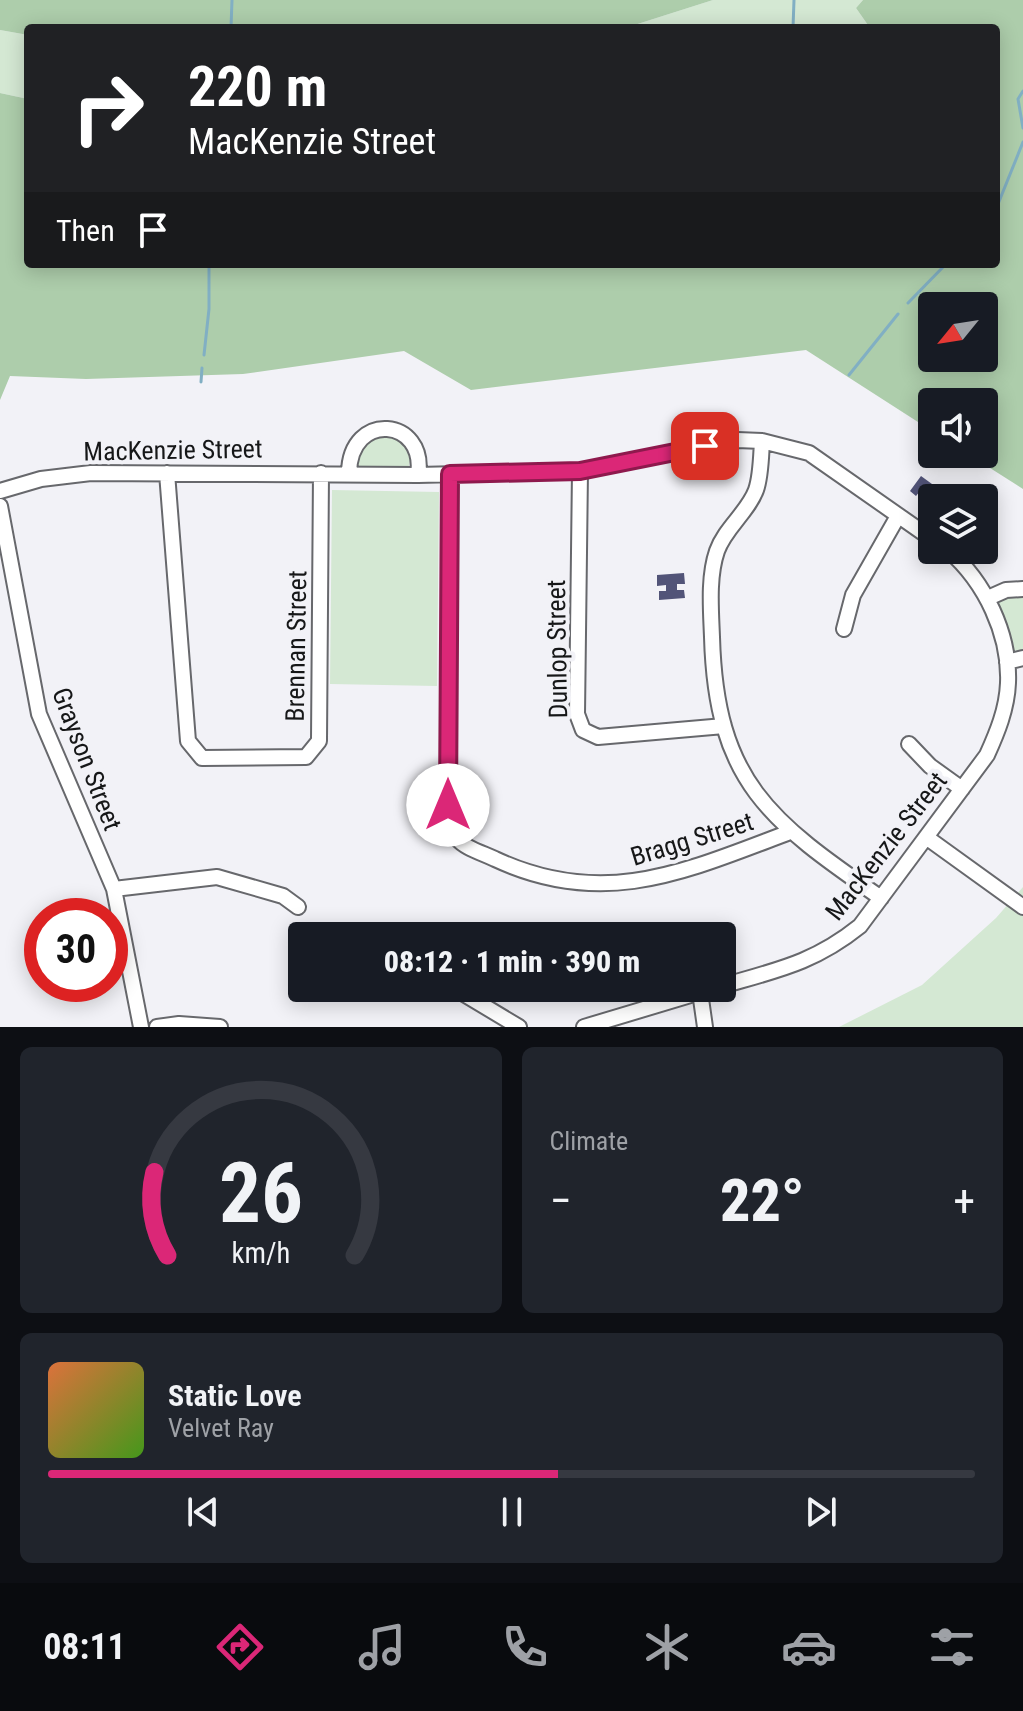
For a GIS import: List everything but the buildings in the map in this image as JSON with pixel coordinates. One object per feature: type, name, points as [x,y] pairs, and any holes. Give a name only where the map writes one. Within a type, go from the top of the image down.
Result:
[{"type":"street","points":[[349,473],[349,458],[355,444],[365,434],[386,429],[400,433],[412,442],[419,455],[418,475]]},
{"type":"street","name":"MacKenzie Street","points":[[0,491],[41,479],[91,473],[418,475],[580,471],[737,440],[762,441],[809,453],[918,530]]},
{"type":"street","points":[[762,441],[756,490],[717,550],[713,567],[712,661],[724,726],[735,758],[768,811],[790,832],[881,898]]},
{"type":"street","name":"Dunlop Street","points":[[580,471],[577,714],[583,730],[598,737],[724,726]]},
{"type":"street","name":"Brennan Street","points":[[167,473],[188,741],[202,758],[306,757],[319,741],[321,473]]},
{"type":"street","name":"Bragg Street","points":[[450,474],[448,805],[449,828],[457,840],[522,872],[561,880],[624,885],[694,868],[790,832]]},
{"type":"street","name":"Grayson Street","points":[[0,506],[39,714],[114,889],[141,1027]]},
{"type":"street","points":[[844,629],[853,595],[898,516]]},
{"type":"street","name":"MacKenzie Street","points":[[736,982],[805,962],[834,947],[860,926],[987,755],[1000,725],[1009,685],[1007,662],[1001,629],[988,598],[960,564]]},
{"type":"street","points":[[988,598],[1006,590],[1023,589]]},
{"type":"street","points":[[1007,662],[1023,658]]},
{"type":"street","points":[[909,744],[930,766],[962,789]]},
{"type":"street","points":[[926,837],[1023,907]]},
{"type":"street","points":[[114,889],[217,877],[283,896],[298,907]]},
{"type":"street","points":[[477,1002],[519,1027]]},
{"type":"street","points":[[584,1027],[667,1002]]},
{"type":"street","points":[[705,1027],[706,1002]]},
{"type":"street","points":[[157,1027],[179,1024],[220,1027]]},
{"type":"green space","points":[[0,0],[713,0],[638,24],[24,24],[24,34],[0,30]]},
{"type":"green space","points":[[713,0],[863,0],[856,8],[867,24],[638,24]]},
{"type":"green space","points":[[863,0],[1023,0],[1023,489],[990,468],[998,468],[998,388],[918,388],[918,422],[806,350],[471,390],[404,351],[243,374],[86,379],[10,376],[0,400],[0,93],[24,98],[24,268],[1000,268],[1000,24],[867,24],[856,8]]},
{"type":"green space","points":[[0,30],[24,34],[24,98],[0,93]]},
{"type":"green space","points":[[380,433],[403,441],[412,453],[408,469],[359,468],[356,450]]},
{"type":"green space","points":[[332,490],[439,492],[437,686],[330,684]]},
{"type":"green space","points":[[1013,594],[1023,598],[1023,653],[1011,649],[998,608],[999,600]]},
{"type":"green space","points":[[1023,887],[1023,1027],[839,1027],[922,985],[996,918]]},
{"type":"waterway","points":[[231,24],[232,0]]},
{"type":"waterway","points":[[793,24],[794,0]]},
{"type":"waterway","points":[[1023,91],[1018,99],[1023,128]]},
{"type":"waterway","points":[[1000,199],[1023,142]]},
{"type":"waterway","points":[[204,355],[209,268]]},
{"type":"waterway","points":[[908,303],[942,268]]},
{"type":"waterway","points":[[849,375],[898,314]]},
{"type":"waterway","points":[[201,382],[202,368]]},
{"type":"route","points":[[448,805],[450,474],[580,471],[705,446]]}]
